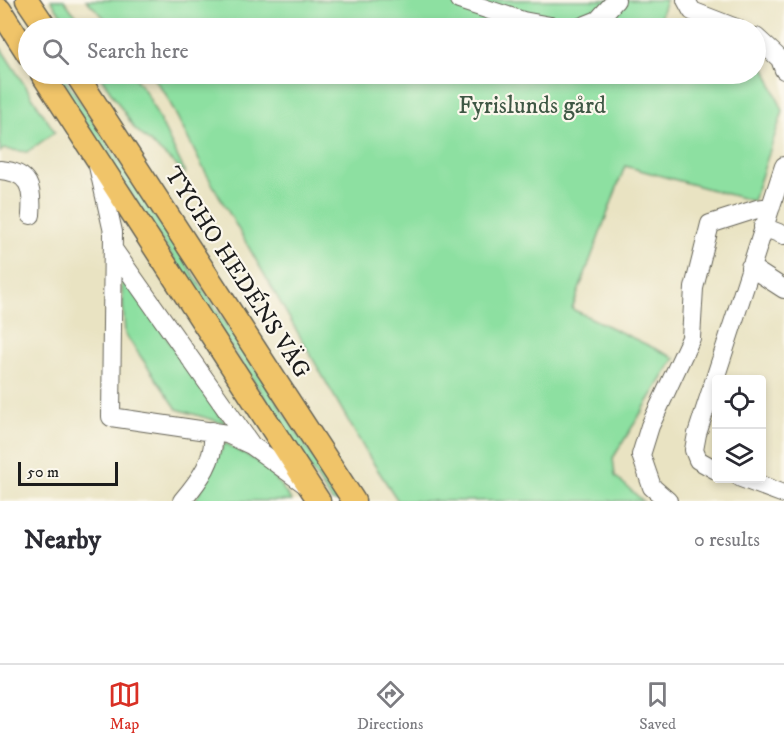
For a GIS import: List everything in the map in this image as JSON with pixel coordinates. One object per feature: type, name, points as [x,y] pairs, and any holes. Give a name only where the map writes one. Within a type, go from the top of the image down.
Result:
[{"type":"main road","points":[[27,0],[39,18]]},
{"type":"main road","points":[[0,10],[18,38]]},
{"type":"main road","points":[[49,84],[316,495]]},
{"type":"main road","name":"TYCHO HEDÉNS VÄG","points":[[83,84],[354,501]]},
{"type":"lane","points":[[459,0],[514,18]]},
{"type":"lane","points":[[600,18],[616,0]]},
{"type":"lane","points":[[686,0],[692,11],[710,18]]},
{"type":"lane","points":[[766,46],[780,59],[784,70]]},
{"type":"lane","points":[[97,158],[113,232],[111,417],[212,431],[251,445]]},
{"type":"lane","points":[[712,467],[698,460],[694,450],[697,434],[784,166]]},
{"type":"lane","points":[[8,171],[29,183],[33,198],[31,215]]},
{"type":"lane","points":[[668,501],[652,487],[641,455],[650,426],[691,338],[694,288],[710,224],[757,208],[771,207]]},
{"type":"lane","points":[[763,227],[784,235]]},
{"type":"lane","points":[[113,249],[251,445],[316,495]]},
{"type":"lane","points":[[750,267],[784,289]]},
{"type":"lane","points":[[182,501],[199,480],[215,445],[212,431]]},
{"type":"lane","points":[[754,483],[784,494]]},
{"type":"green space","points":[[51,0],[64,0],[80,18],[63,18]]},
{"type":"green space","name":"Fyrislunds gård","points":[[86,0],[666,0],[660,18],[105,18]]},
{"type":"green space","points":[[0,47],[18,75],[18,84],[24,84],[55,132],[27,152],[4,149],[0,152]]},
{"type":"green space","points":[[766,71],[783,111],[753,201],[625,166],[572,309],[675,358],[613,458],[615,476],[643,501],[398,501],[368,455],[202,166],[165,93],[158,84],[766,84]]},
{"type":"green space","points":[[60,84],[69,84],[342,501],[332,501]]},
{"type":"green space","points":[[106,84],[140,84],[147,94],[186,174],[135,129]]},
{"type":"green space","points":[[121,271],[226,424],[177,409],[125,334]]},
{"type":"green space","points":[[225,443],[266,466],[292,501],[195,501]]}]
